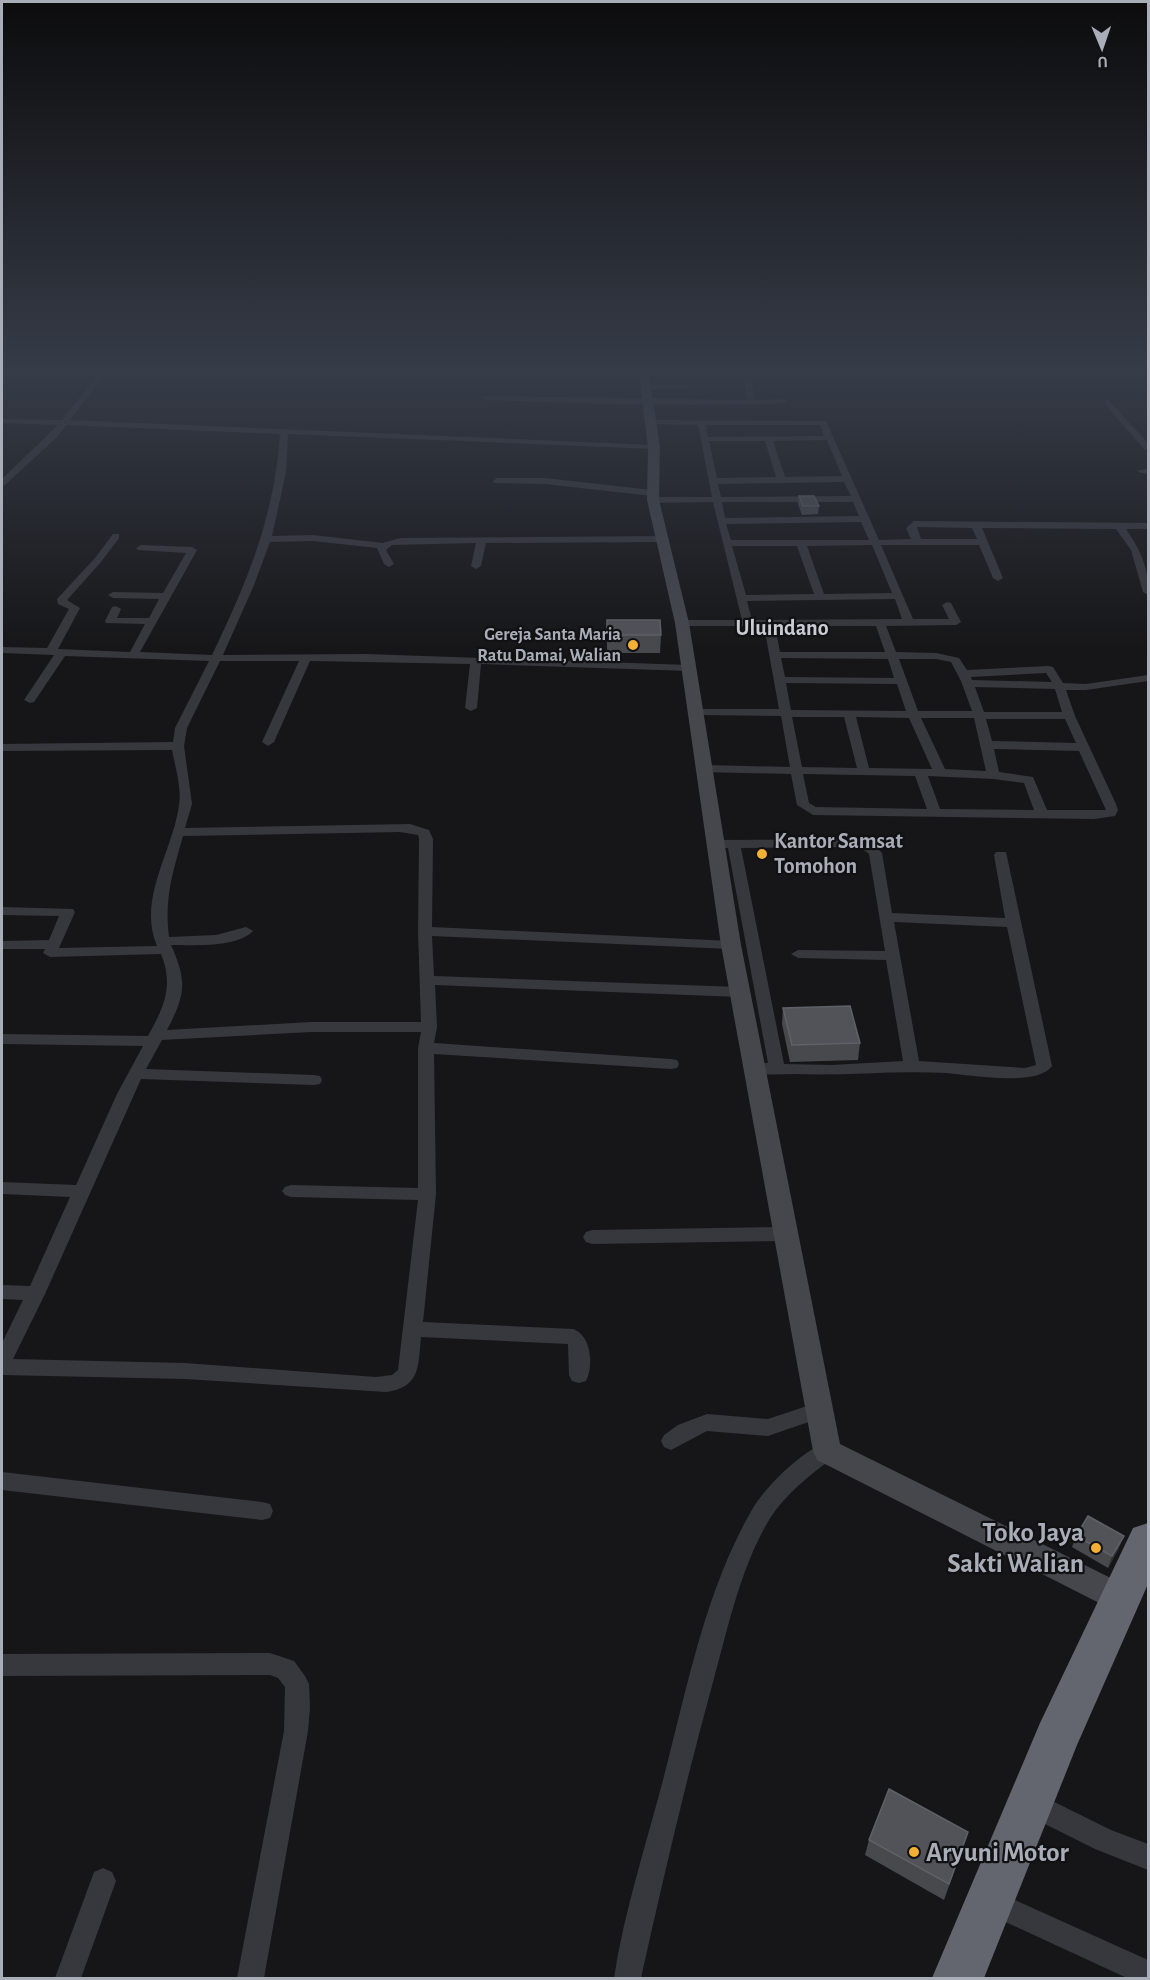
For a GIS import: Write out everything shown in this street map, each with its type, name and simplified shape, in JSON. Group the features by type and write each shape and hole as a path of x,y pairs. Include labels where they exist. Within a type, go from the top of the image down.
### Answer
{"highway":[{"path":"958,1978 992,1903 1055,1740 1120,1598 1149,1541"}],"street":[{"path":"2,483 21,466"},
{"path":"2,1362 36,1294 136,1074 156,1038 177,986 175,971 164,945 159,914 161,889 186,804 178,746 181,728 235,622 267,539 276,510 280,466"},
{"path":"654,466 653,497 682,623 706,769 777,1070"},
{"path":"709,466 748,623"},
{"path":"777,466 781,479"},
{"path":"841,466 908,618 905,622"},
{"path":"712,481 846,479"},
{"path":"497,481 545,482 653,497 717,500 855,499"},
{"path":"721,521 865,519"},
{"path":"917,542 911,528 914,524 1149,526"},
{"path":"976,525 998,578"},
{"path":"1119,526 1136,550 1149,592"},
{"path":"30,700 57,651 75,608 63,602 62,599 98,560 116,536"},
{"path":"267,539 313,538 383,546 400,541 664,539"},
{"path":"476,566 483,540"},
{"path":"727,543 983,542"},
{"path":"801,543 820,597"},
{"path":"383,546 382,554 389,564"},
{"path":"133,655 168,596 192,549 141,548"},
{"path":"112,595 168,596"},
{"path":"740,598 897,596"},
{"path":"682,623 956,621 947,604"},
{"path":"116,609 110,621 153,621"},
{"path":"769,623 802,803 808,810 935,814 1105,814 1112,810 1069,716 1059,685 1040,657"},
{"path":"880,623 913,714 940,773"},
{"path":"2,650 215,658 306,657 690,668"},
{"path":"775,654 950,657 958,663 965,678 989,745 993,775"},
{"path":"268,742 306,657"},
{"path":"471,708 476,661"},
{"path":"965,678 1049,669"},
{"path":"965,678 1086,687 1149,678"},
{"path":"779,680 902,681"},
{"path":"695,712 1069,716"},
{"path":"849,713 864,771"},
{"path":"989,745 1083,747"},
{"path":"2,747 178,746"},
{"path":"706,769 993,775 1029,780 1042,814"},
{"path":"920,772 935,814"},
{"path":"2,1367 184,1371 388,1384 397,1383 405,1377 408,1371 427,1194 426,1048 429,1027 425,931 426,839 424,833 419,830 400,828 178,832"},
{"path":"724,844 844,843 869,847 875,853 879,864 912,1066"},
{"path":"724,844 731,945 827,1451"},
{"path":"754,1068 832,1070 912,1066 1025,1073 1038,1071 1044,1066 1013,923 1001,855"},
{"path":"2,911 68,912 50,953 231,938 246,931"},
{"path":"886,917 1013,923"},
{"path":"425,931 731,945"},
{"path":"2,945 54,944"},
{"path":"798,954 893,956"},
{"path":"427,980 739,992"},
{"path":"2,1040 156,1038 311,1027 429,1027"},
{"path":"426,1048 671,1064"},
{"path":"136,1074 314,1080"},
{"path":"2,1188 82,1191"},
{"path":"291,1191 427,1194"},
{"path":"592,1237 785,1234"},
{"path":"2,1292 36,1294"},
{"path":"414,1329 573,1337 578,1342 579,1375"},
{"path":"671,1441 687,1430 706,1422 761,1428 772,1427 819,1410"},
{"path":"827,1451 1120,1598"},
{"path":"627,1978 652,1866 722,1606 749,1537 763,1512 778,1492 799,1471 827,1451"},
{"path":"2,1481 262,1511"},
{"path":"2,1665 270,1664 286,1669 297,1684 296,1731 250,1978"},
{"path":"1031,1803 1104,1840 1149,1857"},
{"path":"68,1978 103,1881"},
{"path":"992,1903 1149,1974"}],"building":[{"path":"799,496 814,496 819,506 803,506"},
{"path":"607,620 660,620 661,635 607,635"},
{"path":"850,1006 860,1043 792,1045 783,1008"},
{"path":"1088,1516 1124,1536 1112,1556 1076,1536"},
{"name":"Aryuni Motor","path":"889,1789 968,1832 949,1884 869,1840"}],"place":[{"name":"Gereja Santa Maria Ratu Damai, Walian","path":"633,645"},
{"name":"Kantor Samsat Tomohon","path":"762,854"},
{"name":"Toko Jaya Sakti Walian","path":"1096,1548"},
{"name":"Aryuni Motor","path":"914,1852"}],"district":[{"name":"Uluindano","path":"782,628"}]}
